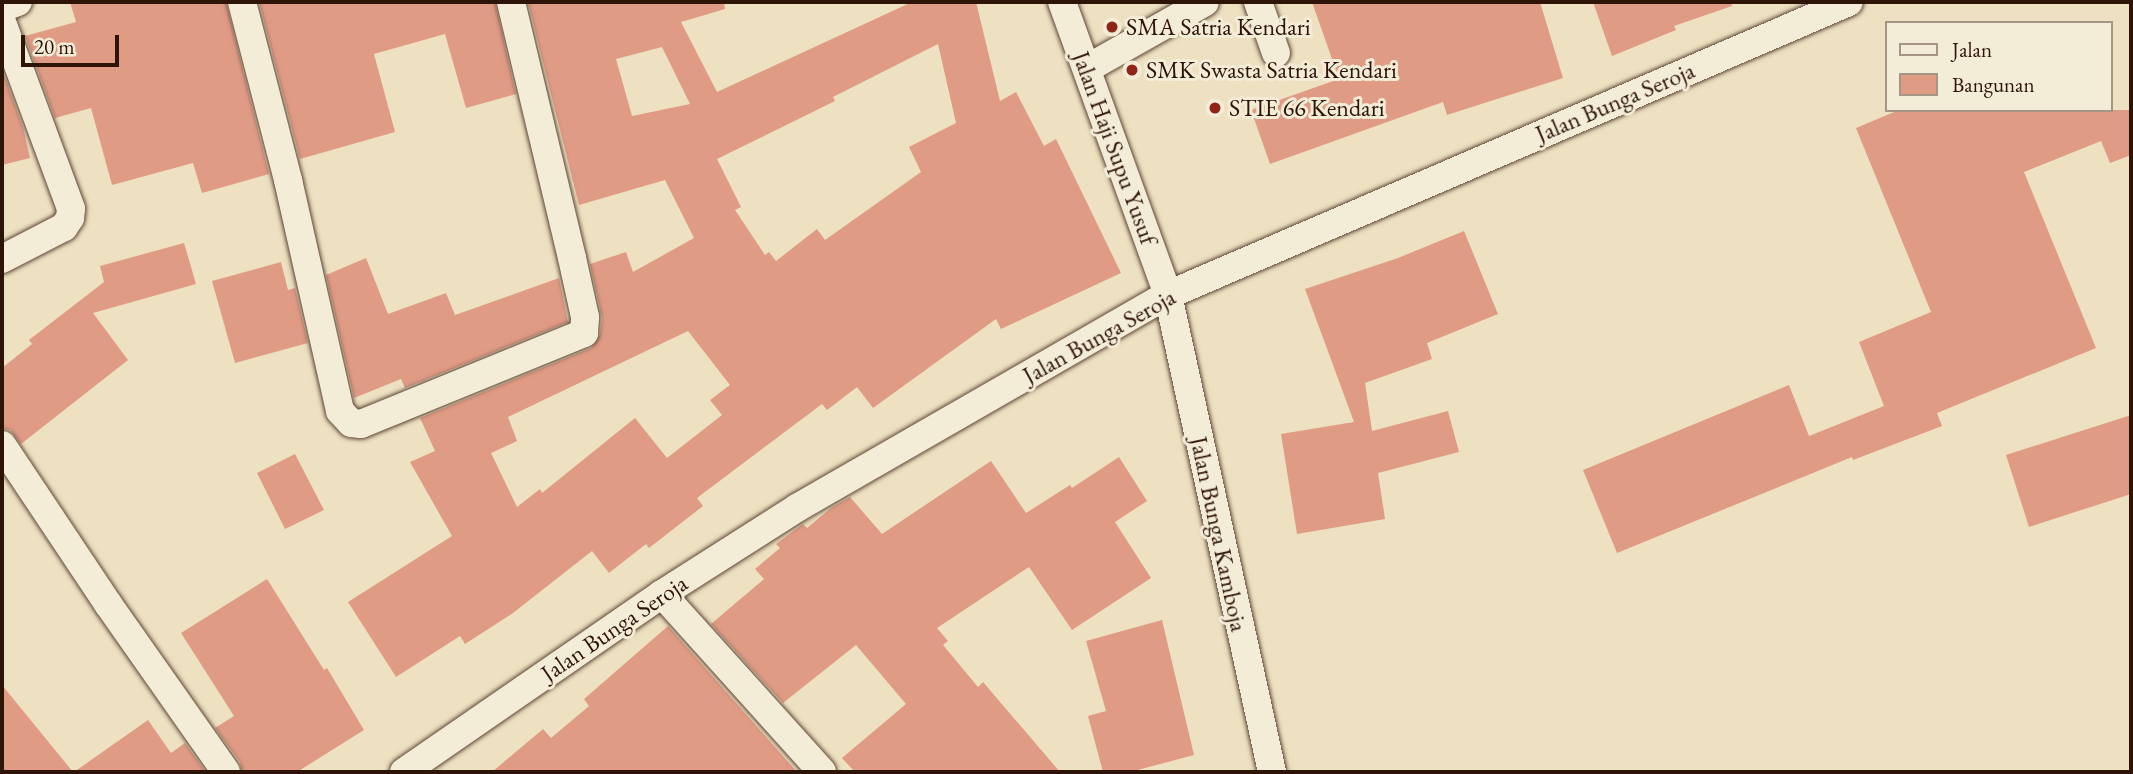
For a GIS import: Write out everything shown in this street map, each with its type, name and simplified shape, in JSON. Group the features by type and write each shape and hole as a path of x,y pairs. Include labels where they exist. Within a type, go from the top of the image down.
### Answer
{"street":[{"path":"2,8 18,2"},
{"path":"242,2 291,192 340,411 351,423 361,424 584,333 585,317 572,258 511,2"},
{"name":"Jalan Haji Supu Yusuf","path":"1062,2 1168,295"},
{"path":"1087,68 1205,2"},
{"path":"1258,2 1276,53"},
{"name":"Jalan Bunga Seroja","path":"404,772 662,594 797,508 1168,295 1849,2"},
{"path":"2,22 71,209 70,218 64,227 2,259"},
{"name":"Jalan Bunga Kamboja","path":"1168,295 1272,772"},
{"path":"2,445 108,604 226,772"},
{"path":"662,594 819,771"}],"building":[{"path":"70,2 226,2 269,174 202,193 193,163 112,185 91,108 55,118 25,36 76,22"},
{"path":"259,2 495,2 516,94 466,108 445,34 374,54 395,132 300,159"},
{"path":"528,2 724,2 725,9 681,22 717,92 912,2 976,2 1000,101 1016,92 1044,146 1056,139 1121,273 1001,329 996,319 873,408 857,387 827,410 822,404 697,498 703,506 649,548 646,544 609,573 592,551 513,613 465,644 460,636 396,677 348,602 452,536 410,462 435,451 420,418 591,348 600,335 602,318 590,264 626,252 633,272 694,238 665,180 579,205","holes":["938,44 956,123 909,147 921,172 825,240 817,229 776,261 769,252 765,255 735,210 741,207 717,159 835,101 833,97","662,47 690,104 632,116 616,59","688,331 730,385 710,400 722,415 667,458 635,418 542,493 540,489 517,507 491,453 517,441 508,417"]},
{"path":"1312,2 1540,2 1563,78 1447,115 1443,102 1270,164 1251,110 1339,79"},
{"path":"1593,2 1731,2 1732,6 1674,26 1676,30 1612,56"},
{"path":"2,69 23,127 30,158 2,165"},
{"path":"2131,110 2131,155 2110,163 2101,141 2024,172 2096,348 1937,413 1942,426 1853,460 1852,457 1617,553 1583,470 1789,385 1809,436 1884,406 1859,342 1931,312 1856,128 1894,112"},
{"path":"1464,231 1498,314 1427,343 1432,359 1365,383 1372,431 1448,411 1459,452 1378,473 1385,519 1297,534 1281,434 1354,422 1305,289 1398,258"},
{"path":"184,243 196,284 93,313 128,360 21,444 10,430 2,428 2,368 32,344 29,340 104,282 100,266"},
{"path":"366,258 388,314 446,293 455,315 559,278 568,322 405,388 401,379 354,398 326,275"},
{"path":"281,262 288,290 295,288 308,343 235,363 212,281"},
{"path":"2131,415 2131,494 2029,527 2006,455"},
{"path":"295,454 324,510 285,529 257,473"},
{"path":"1119,457 1147,501 1115,522 1151,578 1072,630 1029,567 937,628 948,641 943,645 978,687 983,682 1060,772 855,772 842,758 906,704 856,645 783,703 711,624 764,579 755,569 780,548 776,544 803,524 807,528 831,508 850,497 882,534 991,461 1026,513 1070,485 1072,488"},
{"path":"267,579 324,670 327,668 364,730 297,772 242,772 240,762 215,728 234,716 181,633"},
{"path":"1162,620 1194,755 1130,772 1103,772 1088,716 1106,711 1086,641"},
{"path":"668,626 797,772 492,772 543,729 551,738 589,706 584,699"},
{"path":"2,685 73,772 2,772"},
{"path":"148,720 171,753 185,743 206,772 74,772"}],"place":[{"name":"SMA Satria Kendari","path":"1112,27"},
{"name":"SMK Swasta Satria Kendari","path":"1132,70"},
{"name":"STIE 66 Kendari","path":"1215,108"}]}
